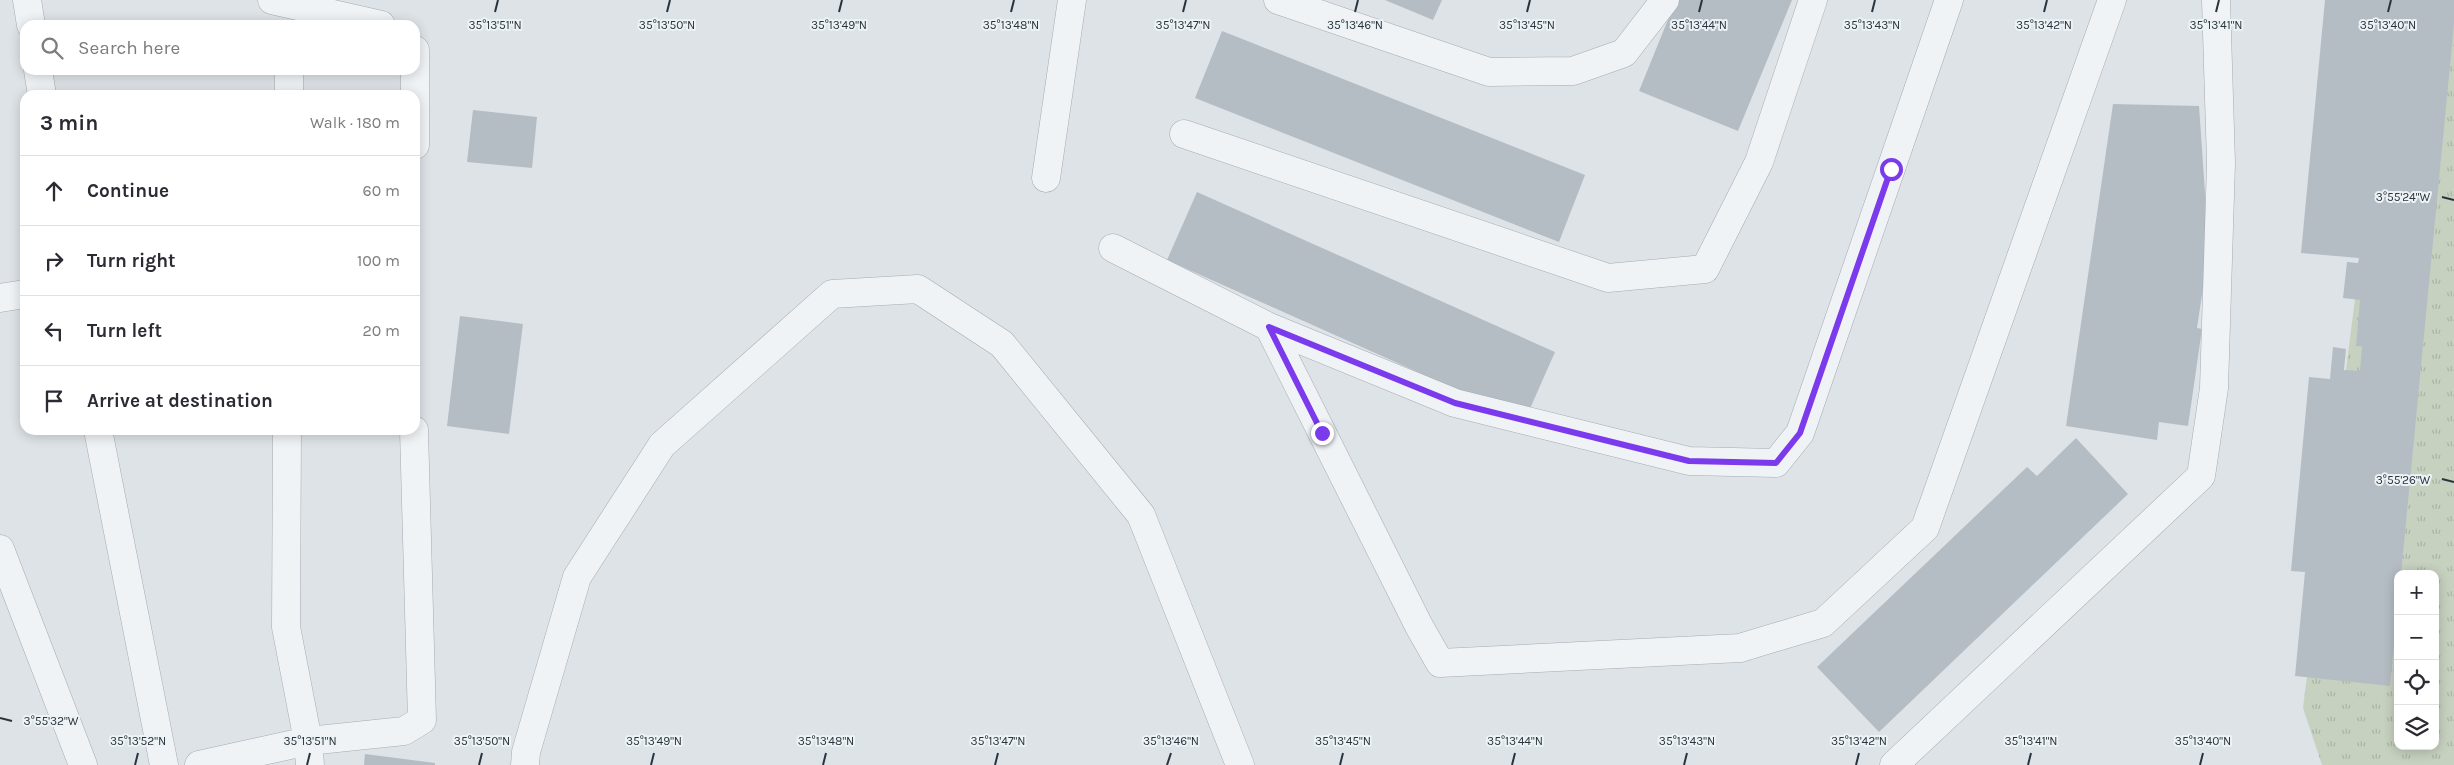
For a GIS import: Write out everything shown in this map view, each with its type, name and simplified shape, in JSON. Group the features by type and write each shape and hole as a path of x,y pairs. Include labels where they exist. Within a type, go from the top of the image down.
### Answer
{"street":[{"path":"27,0 30,20"},
{"path":"1046,178 1072,0"},
{"path":"1278,0 1489,72 1573,71 1624,53 1665,0"},
{"path":"1184,134 1608,278 1705,269 1759,162 1813,0"},
{"path":"1113,248 1269,327 1455,403 1689,461 1776,463 1800,433 1949,0"},
{"path":"1269,327 1419,626 1440,663 1740,648 1823,622 1925,528 2112,0"},
{"path":"1894,765 2201,476 2214,388 2221,163 2216,0"},
{"path":"284,9 351,20"},
{"path":"39,75 41,90"},
{"path":"289,75 289,90"},
{"path":"415,75 415,90"},
{"path":"525,765 526,752 577,577 662,445 832,294 918,289 1002,344 1142,515 1240,765"},
{"path":"0,298 20,295"},
{"path":"99,435 164,765"},
{"path":"287,435 286,627 309,753"},
{"path":"200,765 309,753 404,731 422,720 414,435"},
{"path":"0,549 84,765"}],"green space":[{"path":"2393,0 2454,0 2454,765 2322,765 2303,708"}],"building":[{"path":"1385,0 1442,0 1433,20"},
{"path":"1676,0 1792,0 1738,131 1639,91"},
{"path":"2325,0 2454,0 2454,24 2401,570 2394,570 2394,644 2390,686 2295,676 2305,572 2291,571 2309,377 2330,379 2333,347 2346,349 2344,370 2360,371 2362,346 2356,346 2360,300 2343,298 2347,262 2358,263 2359,258 2301,253"},
{"path":"1222,31 1585,175 1559,242 1195,98"},
{"path":"2113,104 2199,106 2207,222 2213,222 2197,328 2202,329 2188,426 2159,422 2157,440 2066,426"},
{"path":"473,110 537,117 532,168 467,162"},
{"path":"1197,192 1555,352 1525,420 1167,260"},
{"path":"460,316 523,324 509,434 447,426"},
{"path":"2076,438 2128,494 1879,732 1817,667 2027,467 2037,476"},
{"path":"365,754 435,763 435,765 364,765"}],"route":[{"path":"1322,433 1269,327 1455,403 1689,461 1776,463 1800,433 1891,169"}]}
